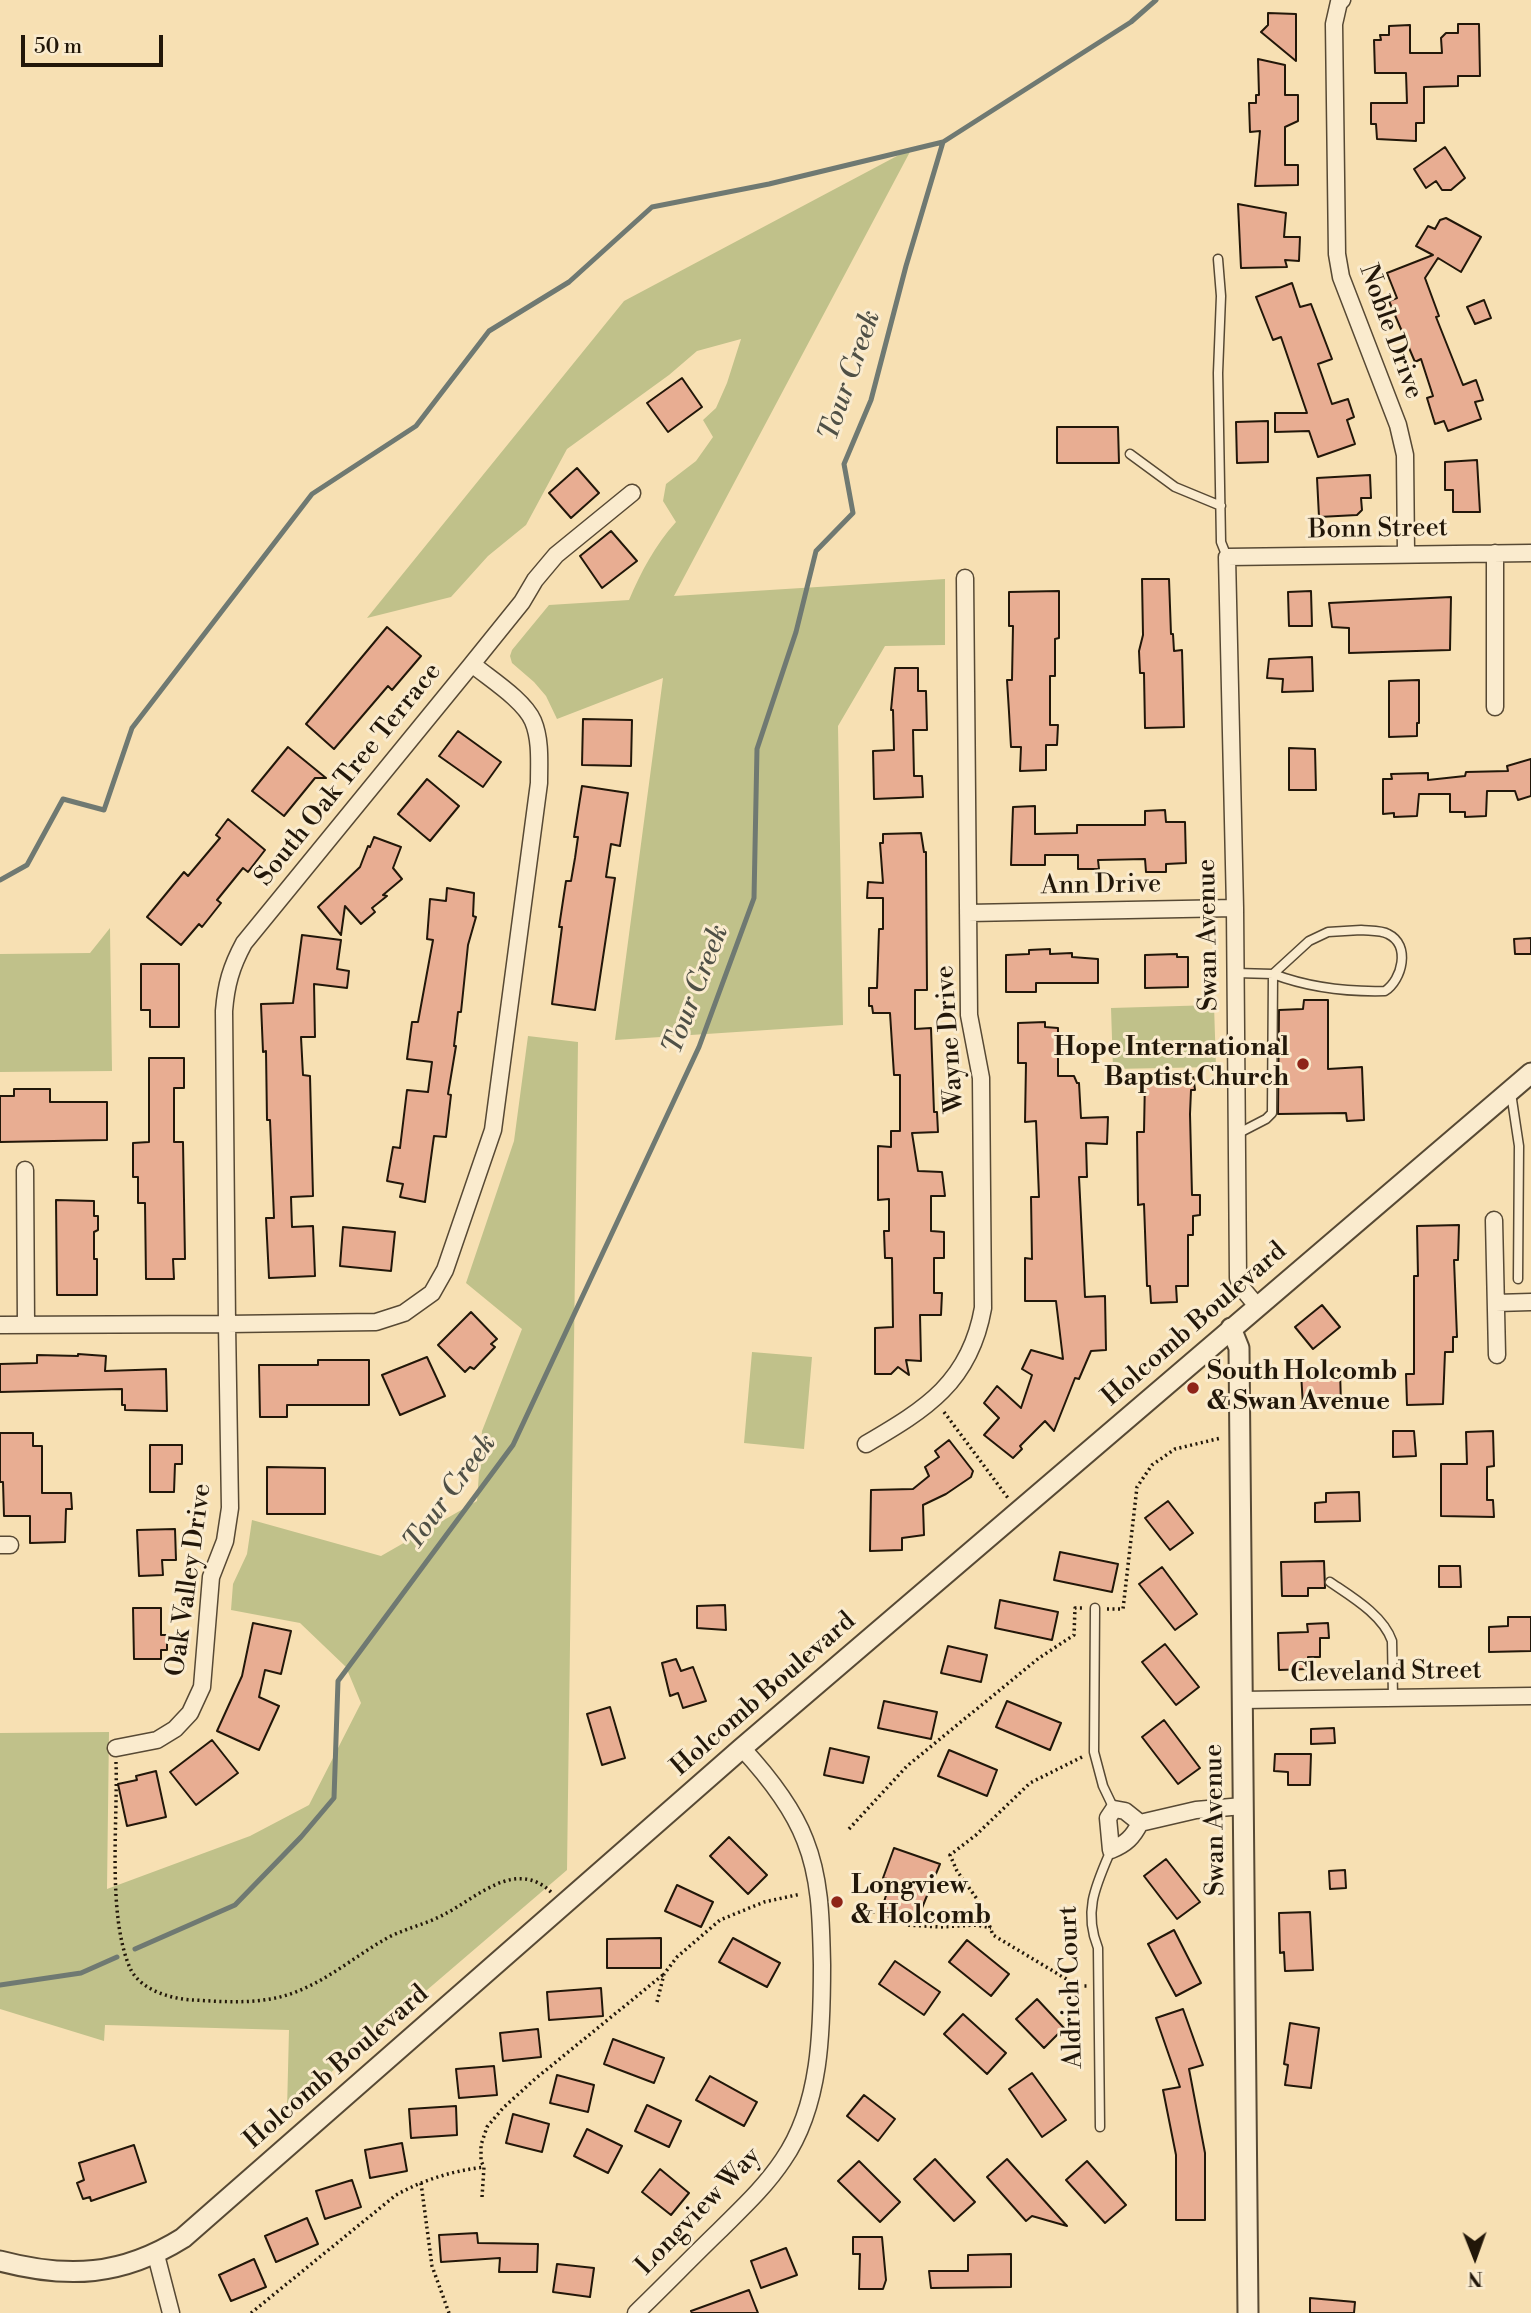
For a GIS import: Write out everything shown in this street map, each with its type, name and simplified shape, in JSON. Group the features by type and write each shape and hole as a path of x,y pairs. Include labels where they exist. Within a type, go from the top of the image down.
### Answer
{"street":[{"name":"Noble Drive","path":"1341,1 1334,24 1337,254 1341,276 1398,425 1405,455 1406,553"},
{"path":"471,664 556,555 632,493"},
{"path":"1494,707 1495,553"},
{"name":"Bonn Street","path":"1227,557 1531,553"},
{"name":"Swan Avenue","path":"1227,557 1236,973 1238,1278 1242,1288 1257,1306"},
{"name":"Wayne Drive","path":"866,1444 916,1415 959,1372 979,1331 983,1308 981,1078 969,1015 965,578"},
{"name":"South Oak Tree Terrace","path":"471,664 515,699 533,720 539,747 539,783 494,1130 445,1270 432,1293 404,1313 376,1322 227,1324 224,1011 226,984 231,966 244,943 471,664"},
{"name":"Ann Drive","path":"968,913 1235,908"},
{"name":"Holcomb Boulevard","path":"0,2261 44,2270 83,2272 120,2267 156,2255 183,2238 742,1748 1531,1073"},
{"path":"25,1170 26,1324"},
{"path":"1494,1220 1497,1356"},
{"path":"1496,1303 1531,1303"},
{"path":"0,1325 227,1324"},
{"name":"Oak Valley Drive","path":"116,1748 157,1740 175,1729 190,1713 202,1686 211,1577 225,1541 230,1508 227,1324"},
{"name":"Swan Avenue","path":"1231,1328 1237,1337 1239,1348 1241,1436 1241,1700 1248,2313"},
{"name":"Cleveland Street","path":"1241,1700 1393,1698 1530,1701"},
{"name":"Longview Way","path":"636,2313 764,2187 785,2158 803,2123 813,2085 822,2006 822,1936 815,1870 804,1837 794,1819 764,1774 742,1748"},
{"path":"1114,1809 1125,1811 1140,1823 1196,1810 1243,1806"},
{"name":"Aldrich Court","path":"1114,1809 1108,1818 1111,1850 1124,1845 1135,1834 1140,1823"},
{"path":"156,2255 171,2313"}],"lane":[{"path":"1218,258 1221,296 1218,373 1221,542 1227,557"},
{"path":"1130,454 1175,487 1221,506"},
{"path":"1236,973 1273,974 1322,989 1385,991 1400,974 1401,952 1396,941 1388,934 1361,930 1328,932 1309,941 1273,974 1272,1113 1237,1134"},
{"path":"1511,1090 1519,1146 1518,1279"},
{"path":"1330,1582 1383,1623 1389,1632 1392,1641 1393,1698"},
{"name":"Aldrich Court","path":"1095,1608 1094,1752 1103,1786 1114,1809"},
{"name":"Aldrich Court","path":"1100,2127 1098,1948 1092,1932 1091,1909 1095,1889 1111,1850"}],"path":[{"path":"934,1399 1018,1511"},
{"path":"849,1829 907,1766 1039,1658 1074,1635 1075,1608 1123,1609 1137,1487 1152,1465 1175,1449 1211,1439 1241,1436"},
{"path":"116,1748 116,1872 122,1936 131,1969 141,1982 160,1993 181,2000 211,2001 243,2002 280,1997 323,1979 398,1933 434,1920 494,1885 518,1879 533,1880 544,1885 563,1904"},
{"path":"1094,1752 1030,1783 976,1835 950,1855 957,1871 982,1906 993,1935 1078,1986 1099,1986"},
{"path":"482,2197 484,2166 481,2145 487,2127 503,2108 556,2061 664,1974 677,1957 720,1920 764,1902 803,1894"},
{"path":"856,1912 880,1912 907,1925 977,1925 991,1928"},
{"path":"657,2002 664,1974"},
{"path":"251,2313 396,2196 421,2182 484,2166"},
{"path":"421,2182 432,2266 449,2313"}],"green space":[{"path":"912,148 674,596 945,579 945,645 885,646 838,726 843,1025 615,1040 663,678 557,719 546,696 512,663 510,656 549,605 629,600 649,559 676,522 663,501 666,484 696,461 713,437 703,420 716,408 741,339 697,351 669,375 567,449 526,525 488,556 451,597 367,618 624,301"},
{"path":"110,928 112,1071 0,1072 0,954 90,953"},
{"path":"1214,1005 1216,1067 1113,1069 1111,1008"},
{"path":"528,1036 578,1042 567,1870 287,2110 289,2030 105,2025 104,2041 0,2009 0,1733 109,1732 107,1889 250,1836 309,1805 361,1703 346,1667 300,1623 231,1610 233,1584 247,1554 252,1520 381,1556 477,1501 482,1431 522,1329 466,1283 514,1141"},
{"path":"752,1352 812,1357 804,1449 744,1443"}],"building":[{"path":"1268,13 1296,14 1296,61 1261,32 1268,25"},
{"path":"1458,24 1479,24 1480,76 1458,76 1458,86 1424,87 1424,123 1416,123 1416,141 1377,139 1376,124 1371,124 1371,103 1407,103 1406,73 1375,73 1374,40 1381,40 1380,35 1389,35 1389,26 1410,25 1410,53 1442,53 1441,38 1446,33 1458,33"},
{"path":"1258,59 1285,65 1285,95 1298,95 1298,121 1285,127 1285,165 1298,165 1298,185 1255,186 1260,131 1250,132 1249,103 1256,103 1256,95 1259,95"},
{"path":"1445,147 1465,178 1451,190 1442,190 1436,181 1426,188 1414,169"},
{"path":"1238,204 1286,213 1284,237 1300,237 1299,261 1285,260 1287,267 1241,268"},
{"path":"1446,218 1481,237 1461,272 1438,258 1425,278 1439,316 1436,317 1463,385 1476,380 1483,400 1475,402 1481,419 1448,431 1444,421 1435,424 1427,398 1433,396 1421,359 1415,362 1389,301 1397,298 1387,273 1433,255 1416,246 1428,226 1435,229 1440,220"},
{"path":"1292,283 1300,307 1311,304 1332,359 1318,364 1332,404 1348,399 1354,417 1347,420 1355,444 1318,457 1309,431 1275,432 1275,413 1307,413 1281,337 1273,340 1256,297"},
{"path":"1484,300 1491,318 1475,324 1467,307"},
{"path":"682,378 702,407 668,432 647,403"},
{"path":"1268,421 1268,462 1237,463 1236,422"},
{"path":"1057,427 1118,427 1119,463 1057,463"},
{"path":"1477,460 1480,512 1453,512 1453,490 1445,490 1445,462"},
{"path":"577,468 599,493 571,518 549,493"},
{"path":"1370,475 1371,498 1361,498 1362,510 1357,515 1319,517 1317,478"},
{"path":"611,531 637,561 602,588 580,556"},
{"path":"1142,579 1169,579 1174,651 1182,650 1184,727 1145,728 1144,673 1140,673 1139,651 1143,635"},
{"path":"1059,591 1059,638 1055,639 1055,676 1050,676 1050,725 1058,725 1057,745 1046,745 1046,770 1020,771 1021,747 1011,747 1007,680 1012,680 1013,626 1009,626 1009,592"},
{"path":"1311,591 1312,626 1289,626 1288,592"},
{"path":"1451,597 1450,650 1349,653 1349,628 1332,627 1329,603"},
{"path":"387,627 421,656 392,690 388,686 334,749 306,724"},
{"path":"1312,657 1313,691 1282,692 1283,679 1267,678 1269,659"},
{"path":"895,668 918,668 918,691 926,691 927,730 913,730 914,776 922,776 923,797 874,799 873,751 894,750 891,710"},
{"path":"1419,680 1417,736 1389,737 1389,681"},
{"path":"583,719 632,720 631,766 582,765"},
{"path":"458,731 501,762 483,787 439,756"},
{"path":"288,747 326,778 315,778 284,816 252,791"},
{"path":"1289,748 1315,749 1316,790 1289,790"},
{"path":"1531,759 1531,796 1518,800 1515,791 1487,791 1486,816 1465,817 1465,812 1450,812 1450,794 1419,794 1417,816 1394,817 1394,813 1383,814 1383,779 1392,779 1391,774 1428,773 1428,780 1465,776 1466,772 1508,771 1507,766"},
{"path":"427,779 459,806 430,841 398,814"},
{"path":"582,786 628,793 620,846 611,844 606,877 615,878 595,1010 552,1004 562,927 559,927 566,881 571,881 575,858 578,837 574,837"},
{"path":"1035,806 1035,834 1077,833 1077,825 1145,825 1145,811 1165,810 1166,822 1185,822 1186,863 1166,864 1166,872 1146,872 1145,859 1098,860 1099,869 1078,869 1078,855 1045,855 1045,865 1011,865 1013,807"},
{"path":"228,819 265,850 248,872 243,868 217,900 221,903 202,927 199,924 181,945 147,917 184,872 188,876 220,838 216,835"},
{"path":"921,833 926,852 927,990 915,990 915,1029 931,1028 934,1112 937,1112 938,1132 912,1133 918,1171 942,1172 945,1196 931,1196 931,1231 944,1232 944,1258 934,1258 934,1293 942,1293 941,1315 920,1315 921,1361 906,1360 909,1375 898,1367 891,1374 875,1374 875,1328 893,1327 892,1258 885,1258 884,1231 889,1231 889,1199 878,1200 878,1146 891,1147 891,1131 900,1131 900,1075 894,1075 890,1013 873,1013 872,1006 869,1006 869,988 877,988 883,898 867,898 868,882 883,883 880,843 883,843 883,834"},
{"path":"374,837 401,847 393,868 402,879 383,895 387,896 372,908 375,912 361,924 345,906 341,935 318,907 360,867"},
{"path":"447,888 474,893 473,916 476,917 468,945 461,1012 458,1012 456,1046 448,1094 451,1095 446,1137 434,1136 425,1202 400,1197 403,1184 387,1181 393,1147 400,1148 407,1090 428,1092 432,1062 407,1059 412,1022 418,1022 433,940 427,939 430,899 446,901"},
{"path":"302,935 341,940 337,969 349,971 347,988 314,984 315,1037 301,1037 303,1075 310,1076 313,1196 291,1197 292,1227 313,1226 315,1276 269,1278 266,1218 274,1218 270,1120 267,1120 266,1051 263,1052 261,1004 293,1003"},
{"path":"1531,938 1531,954 1515,954 1514,939"},
{"path":"1050,949 1050,954 1072,953 1072,957 1098,959 1098,983 1036,983 1036,992 1006,992 1006,955 1029,954 1029,950"},
{"path":"1177,954 1177,957 1188,957 1188,987 1145,988 1145,955"},
{"path":"141,964 179,964 179,1027 150,1027 150,1010 141,1010"},
{"name":"Hope International Baptist Church","path":"1304,1000 1328,1000 1328,1069 1362,1067 1364,1120 1347,1121 1346,1113 1278,1114 1279,1010 1303,1009"},
{"path":"1045,1022 1045,1027 1058,1028 1058,1076 1074,1076 1079,1083 1081,1118 1108,1117 1107,1144 1086,1143 1087,1177 1079,1177 1085,1297 1105,1296 1106,1350 1091,1351 1079,1379 1075,1378 1054,1431 1045,1421 1020,1446 1022,1449 1013,1458 984,1435 999,1418 984,1403 997,1386 1021,1408 1032,1375 1022,1369 1031,1350 1063,1359 1056,1301 1025,1301 1025,1258 1032,1259 1031,1197 1039,1197 1036,1121 1025,1122 1026,1063 1018,1063 1018,1023"},
{"path":"149,1058 184,1058 184,1088 174,1088 174,1142 183,1142 185,1259 173,1259 174,1279 146,1279 145,1203 138,1203 138,1177 133,1177 133,1143 149,1142"},
{"path":"1193,1075 1195,1090 1191,1090 1190,1114 1192,1195 1200,1195 1200,1215 1193,1216 1193,1235 1188,1235 1188,1286 1176,1286 1177,1302 1151,1303 1150,1286 1147,1286 1144,1204 1138,1205 1137,1132 1144,1132 1145,1078"},
{"path":"14,1089 50,1089 50,1102 107,1102 107,1140 0,1142 0,1096 14,1096"},
{"path":"56,1200 94,1201 94,1216 98,1216 98,1230 94,1232 97,1295 57,1295"},
{"path":"1459,1225 1458,1260 1454,1260 1457,1337 1453,1337 1453,1352 1445,1352 1443,1404 1407,1405 1406,1374 1414,1374 1417,1226"},
{"path":"343,1227 395,1232 391,1271 340,1266"},
{"path":"1322,1305 1340,1327 1313,1349 1295,1327"},
{"path":"471,1312 497,1339 491,1344 495,1347 474,1369 470,1367 465,1372 438,1345"},
{"path":"37,1355 106,1356 105,1371 166,1369 167,1411 125,1410 125,1405 122,1405 122,1389 0,1392 0,1364 37,1363"},
{"path":"427,1357 445,1396 400,1415 382,1375"},
{"path":"318,1360 369,1360 369,1405 287,1405 287,1417 260,1417 259,1365 318,1365"},
{"path":"1340,1371 1341,1404 1303,1406 1301,1373"},
{"path":"1393,1431 1414,1431 1416,1456 1393,1457"},
{"path":"1493,1431 1494,1466 1487,1467 1487,1500 1493,1500 1494,1517 1441,1516 1441,1464 1467,1464 1466,1432"},
{"path":"0,1433 33,1433 33,1446 42,1446 42,1493 71,1493 72,1509 66,1509 65,1542 30,1543 30,1516 4,1516 3,1482 0,1482"},
{"path":"949,1440 973,1471 971,1477 923,1505 924,1535 902,1538 902,1550 870,1551 871,1490 913,1489 929,1476 925,1467 939,1457 935,1451"},
{"path":"150,1445 182,1445 182,1464 175,1464 174,1492 150,1492"},
{"path":"267,1467 325,1468 325,1514 267,1514"},
{"path":"1359,1492 1360,1521 1315,1522 1315,1503 1326,1502 1326,1493"},
{"path":"1168,1501 1193,1533 1170,1550 1145,1518"},
{"path":"175,1529 176,1560 162,1560 163,1575 139,1576 137,1530"},
{"path":"1060,1552 1118,1564 1112,1592 1054,1580"},
{"path":"1324,1561 1325,1588 1308,1588 1308,1596 1282,1596 1281,1562"},
{"path":"1439,1566 1460,1566 1461,1587 1439,1587"},
{"path":"1162,1567 1197,1614 1175,1630 1139,1584"},
{"path":"1000,1600 1058,1612 1052,1640 995,1628"},
{"path":"725,1605 726,1630 697,1628 697,1606"},
{"path":"133,1608 161,1608 161,1635 167,1635 167,1650 161,1650 161,1659 134,1659"},
{"path":"1508,1617 1531,1617 1531,1651 1489,1652 1489,1627 1508,1626"},
{"path":"253,1623 291,1631 281,1674 265,1670 259,1697 279,1706 259,1750 217,1731 242,1676"},
{"path":"1328,1623 1329,1638 1320,1638 1320,1657 1308,1657 1308,1669 1279,1670 1278,1633 1308,1632 1307,1624"},
{"path":"1165,1644 1199,1687 1176,1705 1142,1662"},
{"path":"948,1646 987,1655 981,1682 941,1673"},
{"path":"676,1659 681,1671 693,1667 706,1701 683,1708 678,1693 670,1696 662,1663"},
{"path":"884,1701 937,1712 931,1739 878,1728"},
{"path":"1007,1701 1061,1723 1050,1750 996,1727"},
{"path":"610,1707 625,1758 602,1765 587,1714"},
{"path":"1164,1720 1200,1768 1178,1784 1142,1737"},
{"path":"1334,1728 1335,1743 1311,1744 1311,1729"},
{"path":"212,1740 238,1773 196,1805 170,1772"},
{"path":"830,1748 869,1757 863,1783 824,1775"},
{"path":"949,1750 997,1770 987,1796 938,1776"},
{"path":"1275,1754 1311,1754 1310,1785 1288,1785 1288,1772 1274,1771"},
{"path":"156,1771 166,1817 127,1826 118,1784 137,1780 136,1776"},
{"path":"729,1837 767,1875 748,1894 710,1856"},
{"path":"894,1848 940,1864 917,1920 882,1908 891,1880 883,1878"},
{"path":"1166,1859 1200,1902 1177,1919 1144,1876"},
{"path":"1345,1870 1346,1888 1330,1889 1329,1871"},
{"path":"677,1885 713,1902 701,1927 665,1911"},
{"path":"1310,1912 1313,1970 1285,1971 1284,1952 1280,1953 1279,1913"},
{"path":"1174,1930 1201,1983 1176,1996 1148,1944"},
{"path":"661,1938 661,1968 607,1968 607,1939"},
{"path":"733,1938 780,1963 767,1987 719,1962"},
{"path":"967,1940 1009,1974 991,1996 949,1962"},
{"path":"895,1961 940,1992 924,2015 879,1984"},
{"path":"601,1988 603,2016 549,2020 547,1992"},
{"path":"1037,1999 1064,2028 1044,2048 1016,2019"},
{"path":"1183,2009 1203,2065 1189,2069 1205,2153 1205,2220 1176,2220 1176,2155 1163,2090 1180,2087 1156,2018"},
{"path":"963,2014 1006,2053 987,2074 944,2034"},
{"path":"1290,2023 1319,2028 1311,2088 1285,2085 1288,2065 1284,2064"},
{"path":"538,2029 541,2057 503,2061 500,2033"},
{"path":"613,2039 664,2058 654,2083 604,2064"},
{"path":"494,2066 497,2095 459,2098 456,2069"},
{"path":"1032,2073 1066,2120 1042,2137 1009,2089"},
{"path":"557,2075 594,2085 588,2112 550,2103"},
{"path":"710,2076 757,2102 744,2126 696,2100"},
{"path":"864,2095 895,2119 878,2141 847,2116"},
{"path":"647,2105 681,2121 669,2147 635,2131"},
{"path":"456,2106 457,2135 411,2138 409,2109"},
{"path":"513,2114 549,2124 542,2152 506,2143"},
{"path":"587,2129 622,2146 608,2173 574,2156"},
{"path":"402,2143 407,2171 370,2178 365,2150"},
{"path":"134,2145 146,2182 91,2201 90,2197 83,2199 77,2183 84,2180 79,2163"},
{"path":"935,2159 975,2202 954,2221 914,2179"},
{"path":"1007,2159 1067,2226 1032,2216 1026,2221 987,2177"},
{"path":"859,2161 900,2202 880,2222 838,2181"},
{"path":"1087,2161 1126,2205 1105,2223 1066,2180"},
{"path":"660,2169 689,2193 671,2215 642,2192"},
{"path":"352,2180 361,2207 325,2219 316,2191"},
{"path":"307,2218 318,2244 276,2262 265,2236"},
{"path":"477,2233 478,2243 538,2244 537,2272 499,2272 500,2258 441,2262 439,2235"},
{"path":"853,2237 882,2237 886,2280 883,2289 859,2289 860,2254 853,2254"},
{"path":"786,2248 797,2275 761,2288 751,2261"},
{"path":"1011,2254 1011,2287 931,2288 929,2271 968,2271 968,2255"},
{"path":"254,2259 266,2287 231,2301 219,2275"},
{"path":"557,2264 594,2268 590,2297 553,2292"},
{"path":"749,2290 758,2313 691,2311"},
{"path":"1310,2298 1355,2302 1354,2313 1310,2313"}],"waterway":[{"name":"Tour Creek","path":"135,1949 235,1905 301,1837 334,1798 338,1681 513,1445 699,1047 754,898 757,749 796,632 816,551 853,513 844,464 871,400 906,266 943,142 1131,22 1156,0"},
{"path":"0,880 27,865 63,799 104,810 132,728 312,494 416,426 489,331 569,282 652,207 769,184 943,142"},
{"name":"Tour Creek","path":"0,1985 81,1973 117,1957"}],"place":[{"name":"Hope International Baptist Church","path":"1303,1064"},
{"name":"South Holcomb & Swan Avenue","path":"1193,1388"},
{"name":"Longview & Holcomb","path":"837,1902"}]}
